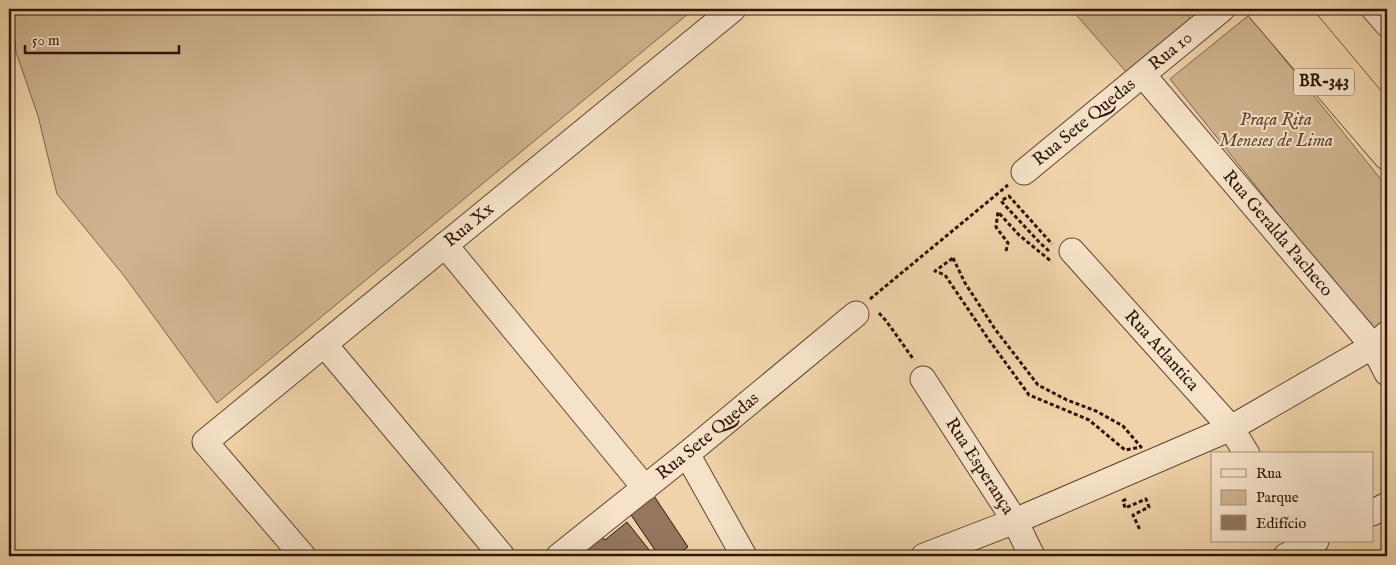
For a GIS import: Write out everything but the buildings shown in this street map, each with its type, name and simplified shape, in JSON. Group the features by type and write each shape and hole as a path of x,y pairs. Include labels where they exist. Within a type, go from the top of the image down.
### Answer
{"highway":[{"name":"BR-343","path":"1261,9 1387,156"},
{"name":"BR-343","path":"1294,9 1387,120"}],"street":[{"name":"Rua Xx","path":"303,556 205,442 733,9"},
{"name":"Rua 10","path":"1143,75 1222,9"},
{"path":"1374,9 1387,24"},
{"name":"Rua Sete Quedas","path":"1024,172 1143,75"},
{"name":"Rua Geralda Pacheco","path":"1143,75 1380,340 1387,373"},
{"path":"445,246 645,488"},
{"name":"Rua Atlantica","path":"1060,257 1231,428 1247,452"},
{"name":"Rua Sete Quedas","path":"559,556 687,454 859,310"},
{"path":"924,556 1015,521 1231,428 1380,340"},
{"path":"324,344 502,556"},
{"name":"Rua Esperança","path":"923,379 1015,521 1032,556"},
{"path":"687,454 744,556"},
{"path":"1374,512 1387,505"}],"path":[{"path":"859,310 1024,172"},
{"path":"1009,196 1053,245 1060,257 1040,243 1001,201 1009,196"},
{"path":"1006,251 1008,243 996,227 998,212 1019,235 1060,257"},
{"path":"953,258 965,283 995,329 1038,385 1067,400 1096,411 1123,426 1140,447 1125,450 1089,420 1029,395 945,275 935,271 953,258"},
{"path":"859,310 872,307 887,322 920,368 923,379"},
{"path":"1129,498 1123,501 1126,508 1146,499 1149,507 1133,515 1140,530"}],"green space":[{"path":"12,9 694,9 217,403 125,277 57,194 38,116 16,52"},
{"path":"1071,9 1182,9 1191,19 1128,74"},
{"name":"Praça Rita Meneses de Lima","path":"1249,15 1383,182 1387,336 1373,332 1170,79"}]}
